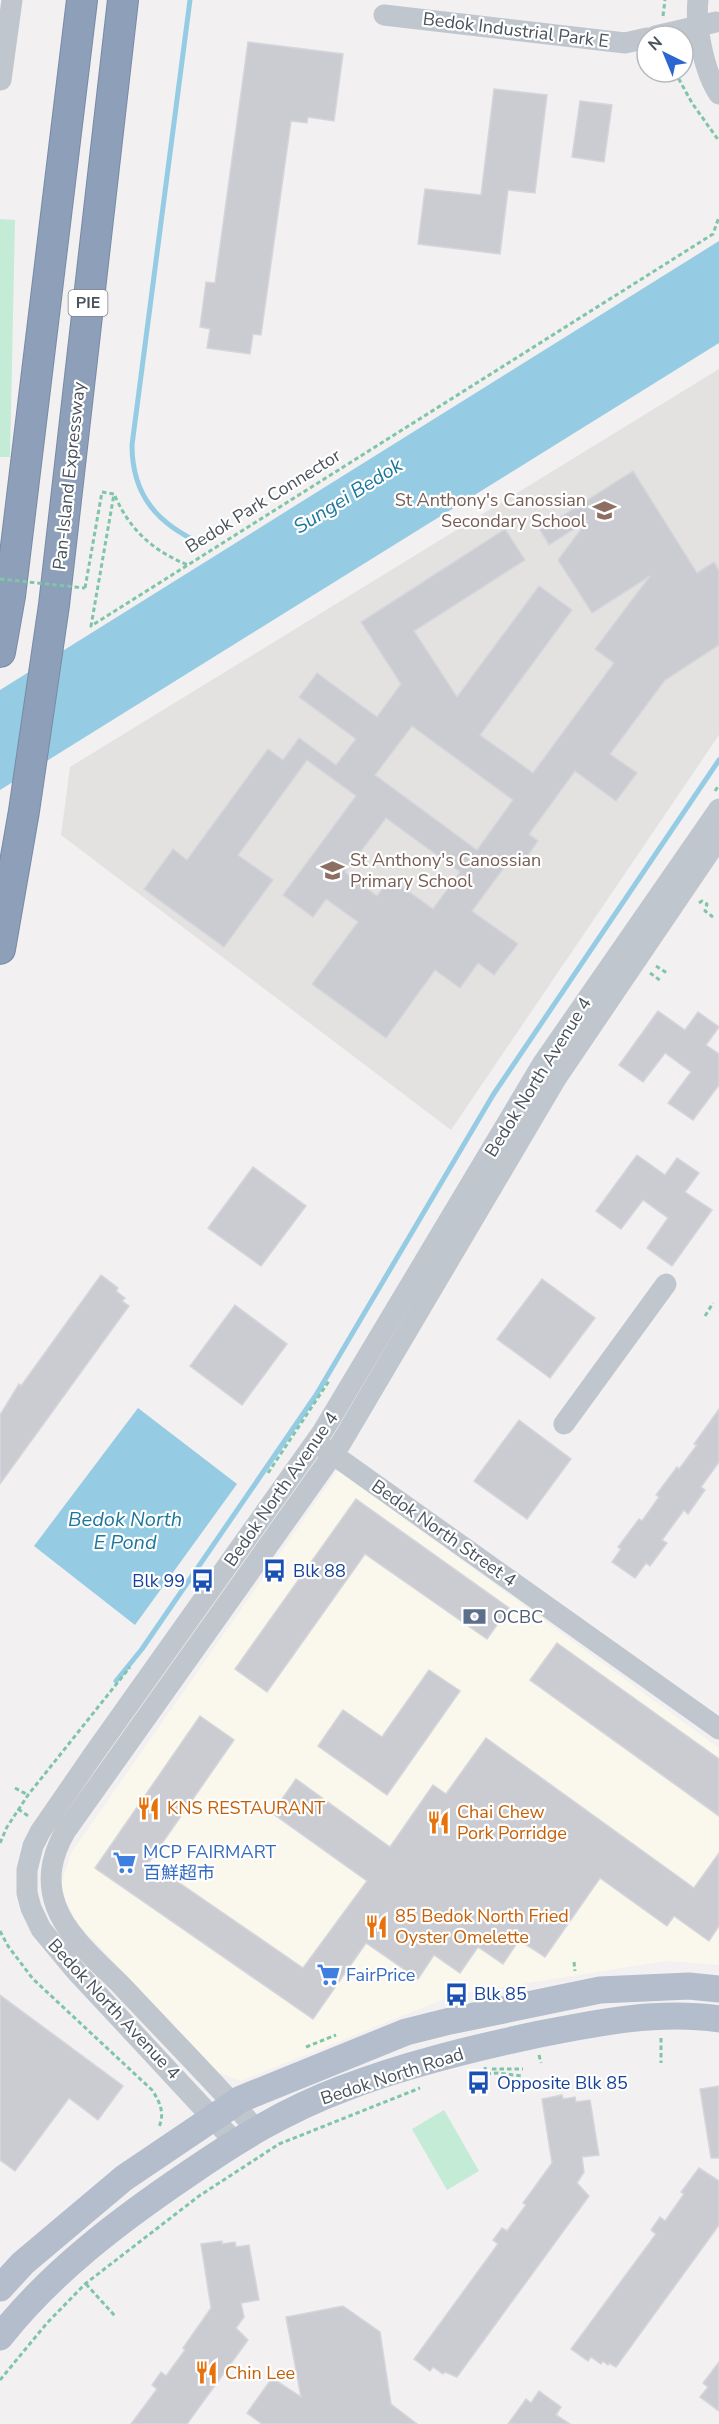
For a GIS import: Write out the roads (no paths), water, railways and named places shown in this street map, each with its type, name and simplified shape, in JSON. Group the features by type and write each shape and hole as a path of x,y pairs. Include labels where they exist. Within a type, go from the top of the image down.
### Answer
{"highway":[{"name":"PIE","path":"0,652 5,587 82,0"},
{"name":"Pan-Island Expressway","path":"0,949 24,812 54,605 123,0"}],"main road":[{"name":"Bedok North Road","path":"0,2288 23,2263 124,2178 224,2110 406,2032 600,1990 689,1986 719,1989"},
{"name":"Bedok North Road","path":"0,2337 40,2292 98,2239 160,2193 245,2135 342,2088 508,2041 605,2021 651,2017 719,2019"},
{"path":"65,2226 80,2237 98,2239"}],"street":[{"path":"1,80 12,0"},
{"path":"698,0 711,28"},
{"path":"712,0 711,28 703,51 719,94"},
{"name":"Bedok Industrial Park E","path":"384,15 625,43 635,41"},
{"path":"695,30 711,28"},
{"name":"Bedok North Avenue 4","path":"224,2110 75,1970 46,1936 37,1923 29,1900 27,1869 30,1854 40,1832 320,1436 543,1063 716,802"},
{"name":"Bedok North Avenue 4","path":"245,2135 70,1931 56,1908 52,1895 53,1856 65,1832 337,1449 557,1077 719,838"},
{"path":"564,1425 666,1284"},
{"name":"Bedok North Street 4","path":"320,1436 719,1729"},
{"name":"Bedok North Street 4","path":"337,1449 719,1712"}],"water":[{"name":"Sungei Bedok","path":"719,241 719,343 0,790 0,690"},
{"name":"Bedok North E Pond","path":"138,1408 237,1484 135,1625 34,1546"}],"waterway":[{"path":"190,0 132,445 137,479 150,506 172,527 202,544"},
{"path":"116,1681 142,1649 316,1395 493,1095 719,760"}],"place":[{"name":"St Anthony's Canossian Secondary School","path":"604,510"},
{"name":"St Anthony's Canossian Primary School","path":"332,870"},
{"name":"Blk 88","path":"275,1571"},
{"name":"Blk 99","path":"203,1581"},
{"name":"OCBC","path":"475,1617"},
{"name":"KNS RESTAURANT","path":"149,1808"},
{"name":"Chai Chew Pork Porridge","path":"439,1822"},
{"name":"MCP FAIRMART 百鮮超市","path":"125,1862"},
{"name":"85 Bedok North Fried Oyster Omelette","path":"377,1926"},
{"name":"FairPrice","path":"328,1975"},
{"name":"Blk 85","path":"456,1994"},
{"name":"Opposite Blk 85","path":"479,2083"},
{"name":"Chin Lee","path":"207,2373"}]}
